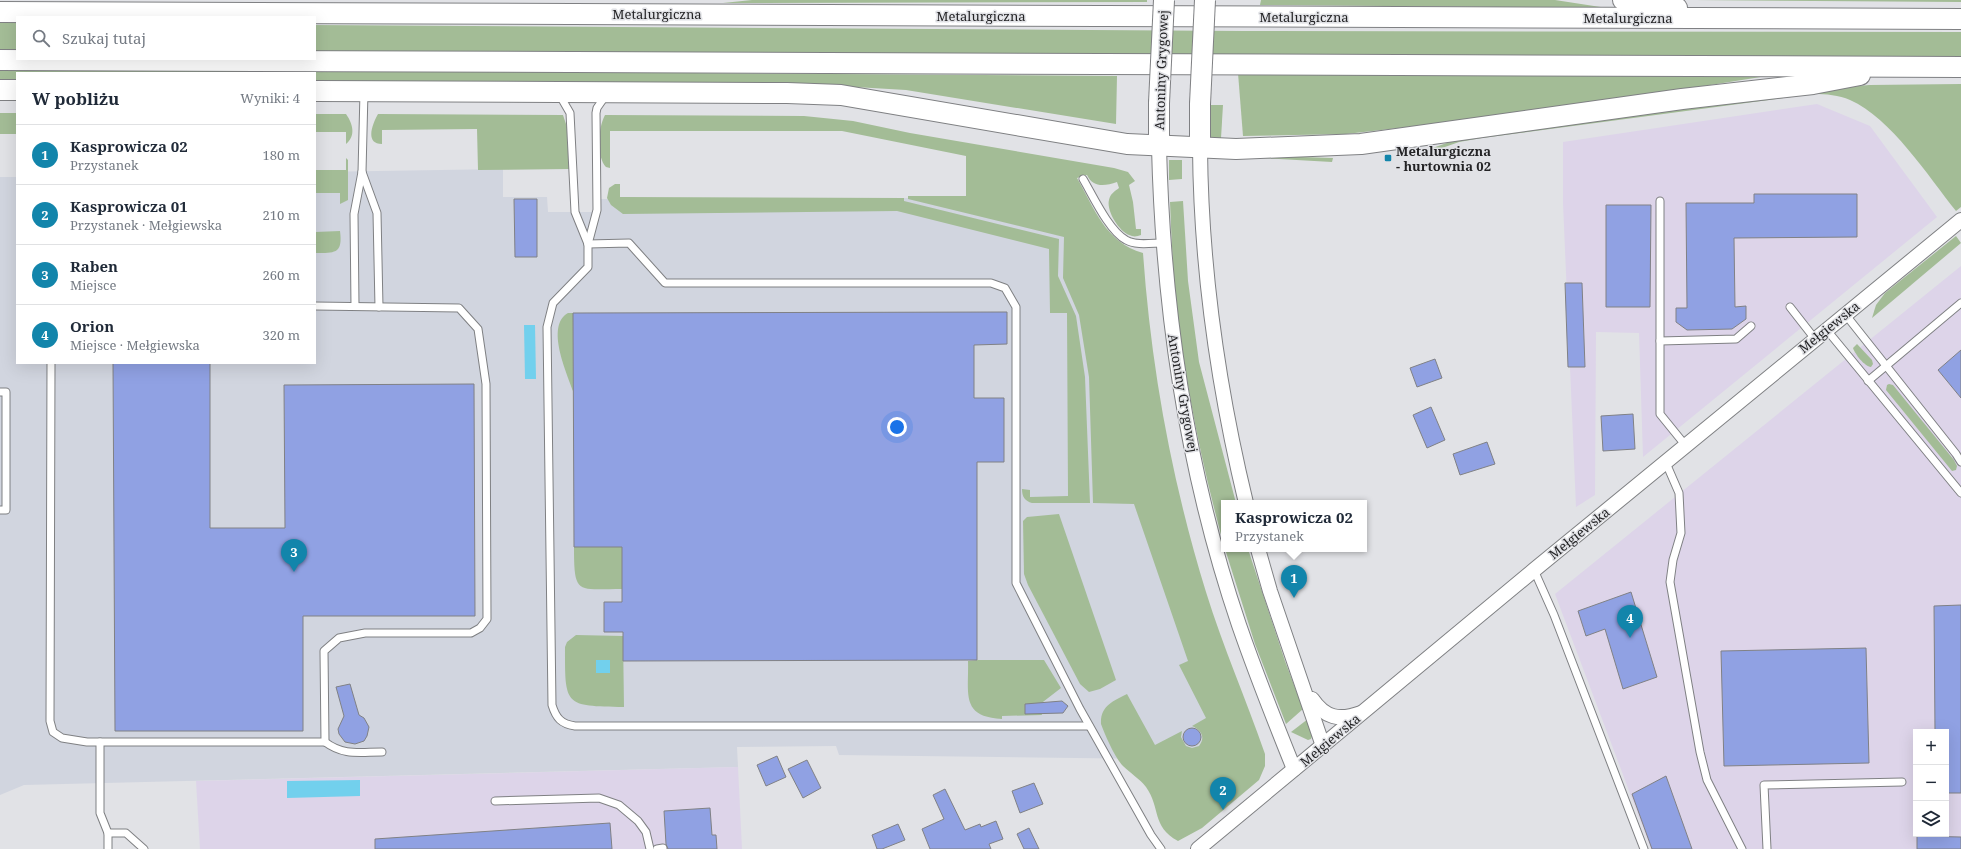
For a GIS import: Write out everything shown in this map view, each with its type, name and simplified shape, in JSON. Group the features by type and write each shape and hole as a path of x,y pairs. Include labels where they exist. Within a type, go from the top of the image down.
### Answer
{"main road":[{"path":"613,14 706,0"},
{"name":"Antoniny Grygowej","path":"1159,147 1159,103 1164,0"},
{"path":"1200,148 1200,104 1205,0"},
{"path":"1623,0 1740,18"},
{"name":"Metalurgiczna","path":"0,12 1961,19"},
{"path":"0,60 1961,67"},
{"path":"316,91 558,92 608,94 788,93 841,95 1127,144 1159,147 1200,148 1299,148 1361,144 1682,99 1813,84 1911,66"},
{"path":"0,90 16,90"}],"street":[{"name":"Antoniny Grygowej","path":"1159,147 1163,243 1177,367 1204,504 1238,624 1294,770"},
{"path":"1200,148 1200,194 1216,356 1229,428 1245,500"},
{"name":"Mełgiewska","path":"1198,849 1826,329 1961,220"},
{"path":"1259,552 1275,605 1305,689 1323,746"},
{"path":"1305,689 1316,706 1325,714 1342,717 1365,711"}],"lane":[{"path":"355,306 354,214 362,172 364,91"},
{"path":"558,92 570,113 576,212 588,244"},
{"path":"608,94 597,108 596,113 595,176 597,210 588,244 588,267 553,303 547,327 552,705 555,715 560,721 567,725 575,726 1090,726"},
{"path":"362,172 377,212 379,307"},
{"path":"1083,179 1117,233 1127,241 1137,243 1163,243"},
{"path":"1660,201 1660,414 1686,446"},
{"path":"588,244 629,243 665,283 991,283 1005,288 1016,307 1016,583 1090,726 1148,829 1162,849"},
{"path":"1868,381 1961,303"},
{"path":"316,306 459,308 478,329 486,384 487,619 480,628 470,633 365,633 339,638 324,651 325,742"},
{"path":"1790,307 1815,339"},
{"path":"1846,314 1961,462"},
{"path":"1660,341 1736,339 1752,326"},
{"path":"1826,329 1961,494"},
{"path":"50,364 50,721 53,732 62,738 74,741 325,742 336,750 348,752 382,752"},
{"path":"0,392 6,392 6,510 0,510"},
{"path":"1666,463 1679,493 1680,533 1673,560 1670,582 1700,752 1707,780 1742,849"},
{"path":"1534,570 1554,615 1644,849"},
{"path":"442,633 442,641"},
{"path":"100,742 100,813 108,833 108,849"},
{"path":"1767,849 1764,785 1902,782"},
{"path":"495,801 599,798 619,805 638,821 646,832 650,849"},
{"path":"108,833 126,833 144,849"}],"shaded area":[{"path":"1817,104 1870,126 1937,217 1643,457 1639,333 1596,332 1595,495 1576,507 1563,203 1563,142"},
{"path":"503,169 503,197 547,197 548,212 594,212 594,199 912,198 1066,235 1108,369 1239,760 839,755 836,746 737,747 738,767 24,785 0,795 0,177 16,177 16,364 316,364 316,172"},
{"path":"1961,266 1961,849 1651,849 1555,594"},
{"path":"738,767 742,849 200,849 196,781"}],"green space":[{"path":"752,0 1147,0 1147,2 723,3"},
{"path":"1261,0 1555,0 1607,8 1260,5"},
{"path":"1694,0 1961,0 1961,2"},
{"path":"0,22 16,22 16,53 0,53"},
{"path":"316,25 1242,31 1961,32 1961,58 316,54"},
{"path":"0,68 1117,76 1116,124 906,90 804,84 316,81 316,72 16,72 16,80 0,80"},
{"path":"1238,73 1767,76 1547,111 1346,134 1243,136"},
{"path":"1961,84 1961,207 1956,211 1908,149 1880,120 1850,100 1828,95 1814,94 1482,138 1459,142 1428,153 1427,150 1458,139 1826,89 1869,85"},
{"path":"1211,105 1223,105 1221,138 1209,138"},
{"path":"0,113 16,113 16,134 0,134"},
{"path":"316,114 346,114 352,126 352,134 346,144 346,132 316,132"},
{"path":"378,114 563,115 567,127 569,169 478,170 477,129 382,130 382,144 376,143 373,141 371,132"},
{"path":"605,115 804,116 853,121 910,133 1114,168 1128,172 1135,181 1129,185 1133,202 1136,229 1141,229 1141,235 1136,236 1127,234 1123,231 1112,216 1109,205 1110,196 1119,188 1117,182 1100,185 1093,182 1087,175 1077,178 1102,223 1110,233 1130,248 1143,253 1151,339 1157,382 1173,467 1206,592 1265,754 1265,766 1259,780 1202,828 1178,841 1169,835 1160,823 1154,802 1146,787 1126,769 1117,758 1110,746 1101,724 1101,718 1105,708 1112,702 1127,694 1155,745 1182,731 1181,737 1186,746 1192,748 1199,746 1202,740 1202,734 1192,726 1206,718 1179,665 1188,661 1134,504 1093,503 1089,377 1079,315 1063,278 1064,237 908,199 908,196 966,196 966,156 842,131 610,131 610,168 606,167 603,162 599,149 601,127"},
{"path":"1243,155 1333,158 1332,162 1261,158 1243,159"},
{"path":"346,158 348,160 348,200 340,204 340,193 316,193 316,170 346,170"},
{"path":"1169,160 1182,160 1182,179 1169,180"},
{"path":"615,184 620,184 620,197 904,198 904,201 1059,239 1058,276 1076,316 1085,377 1090,503 1032,503 1024,498 1022,492 1022,489 1030,490 1030,497 1068,496 1067,313 1050,313 1049,249 897,211 623,214 611,205 607,198 609,188"},
{"path":"1183,201 1188,281 1199,362 1235,500 1221,500 1221,535 1207,480 1187,379 1177,312 1170,202"},
{"path":"340,231 341,239 339,248 336,251 328,253 316,253 316,232"},
{"path":"1956,236 1961,243 1872,318 1876,305 1885,293"},
{"path":"568,313 573,313 573,391 563,362 558,339 558,328 561,319"},
{"path":"1857,344 1872,360 1873,364 1871,367 1863,362 1856,353 1853,348"},
{"path":"1887,385 1893,385 1954,460 1957,466 1956,470 1952,471 1886,390"},
{"path":"1059,514 1116,680 1100,689 1089,692 1080,684 1028,585 1024,574 1023,521 1027,517"},
{"path":"574,547 622,547 623,589 587,589 581,586 577,582 575,574"},
{"path":"1226,552 1249,552 1285,661 1303,709 1286,724 1255,644"},
{"path":"576,635 623,636 624,707 589,706 572,699 568,692 566,681 565,647 567,642"},
{"path":"1044,660 1061,688 1039,705 1042,715 1002,716 1002,719 979,714 973,708 968,693 968,661"},
{"path":"1308,719 1313,734 1311,739 1308,740 1291,732"}],"water":[{"path":"524,325 535,325 536,379 525,379"},
{"path":"596,660 610,660 610,673 596,673"},
{"path":"360,780 360,796 287,798 287,781"}],"building":[{"path":"1754,194 1857,194 1857,237 1734,238 1735,307 1746,306 1746,319 1732,329 1687,330 1676,322 1676,308 1687,308 1686,203 1754,203"},
{"path":"514,199 537,199 537,257 515,257"},
{"path":"1606,205 1651,205 1650,307 1606,307"},
{"path":"1565,283 1582,283 1585,367 1568,367"},
{"path":"1007,312 1007,344 974,345 974,398 1004,398 1004,462 977,462 977,660 623,661 623,632 604,632 604,602 622,602 622,547 574,547 573,313"},
{"path":"1961,350 1961,398 1938,370"},
{"path":"1435,359 1442,378 1417,387 1410,368"},
{"path":"113,364 210,364 210,528 285,528 284,385 474,384 475,616 303,616 303,731 115,731"},
{"path":"1431,407 1445,440 1427,448 1413,415"},
{"path":"1633,414 1635,449 1603,451 1601,416"},
{"path":"1487,442 1495,464 1460,475 1453,454"},
{"path":"1631,592 1657,677 1623,689 1605,629 1586,636 1578,611"},
{"path":"1961,605 1961,793 1949,793 1949,729 1935,729 1934,606"},
{"path":"1866,648 1869,763 1724,766 1721,651"},
{"path":"350,684 359,715 364,718 369,727 364,741 355,744 345,742 339,734 338,729 344,716 336,687"},
{"path":"1062,701 1068,706 1063,713 1025,714 1025,704"},
{"path":"1192,728 1198,731 1201,737 1198,743 1192,746 1186,743 1183,737 1186,731"},
{"path":"777,756 786,777 766,786 757,765"},
{"path":"807,760 821,788 803,798 788,769"},
{"path":"1666,776 1692,849 1652,849 1632,794"},
{"path":"1034,783 1043,804 1020,813 1012,791"},
{"path":"945,789 965,830 980,824 981,827 996,821 1003,839 989,844 991,849 930,849 922,829 944,819 933,795"},
{"path":"710,808 712,835 716,835 717,849 668,849 666,844 664,811"},
{"path":"610,823 612,849 375,849 375,839"},
{"path":"898,824 905,840 882,849 877,849 872,835"},
{"path":"1029,828 1039,849 1024,849 1017,834"},
{"path":"1917,837 1961,837 1961,849 1917,849"}],"place":[{"name":"Metalurgiczna - hurtownia 02","path":"1388,158"},
{"name":"Raben","path":"294,572"},
{"name":"Kasprowicza 02","path":"1294,598"},
{"name":"Orion","path":"1630,638"},
{"name":"Kasprowicza 01","path":"1223,810"}]}
